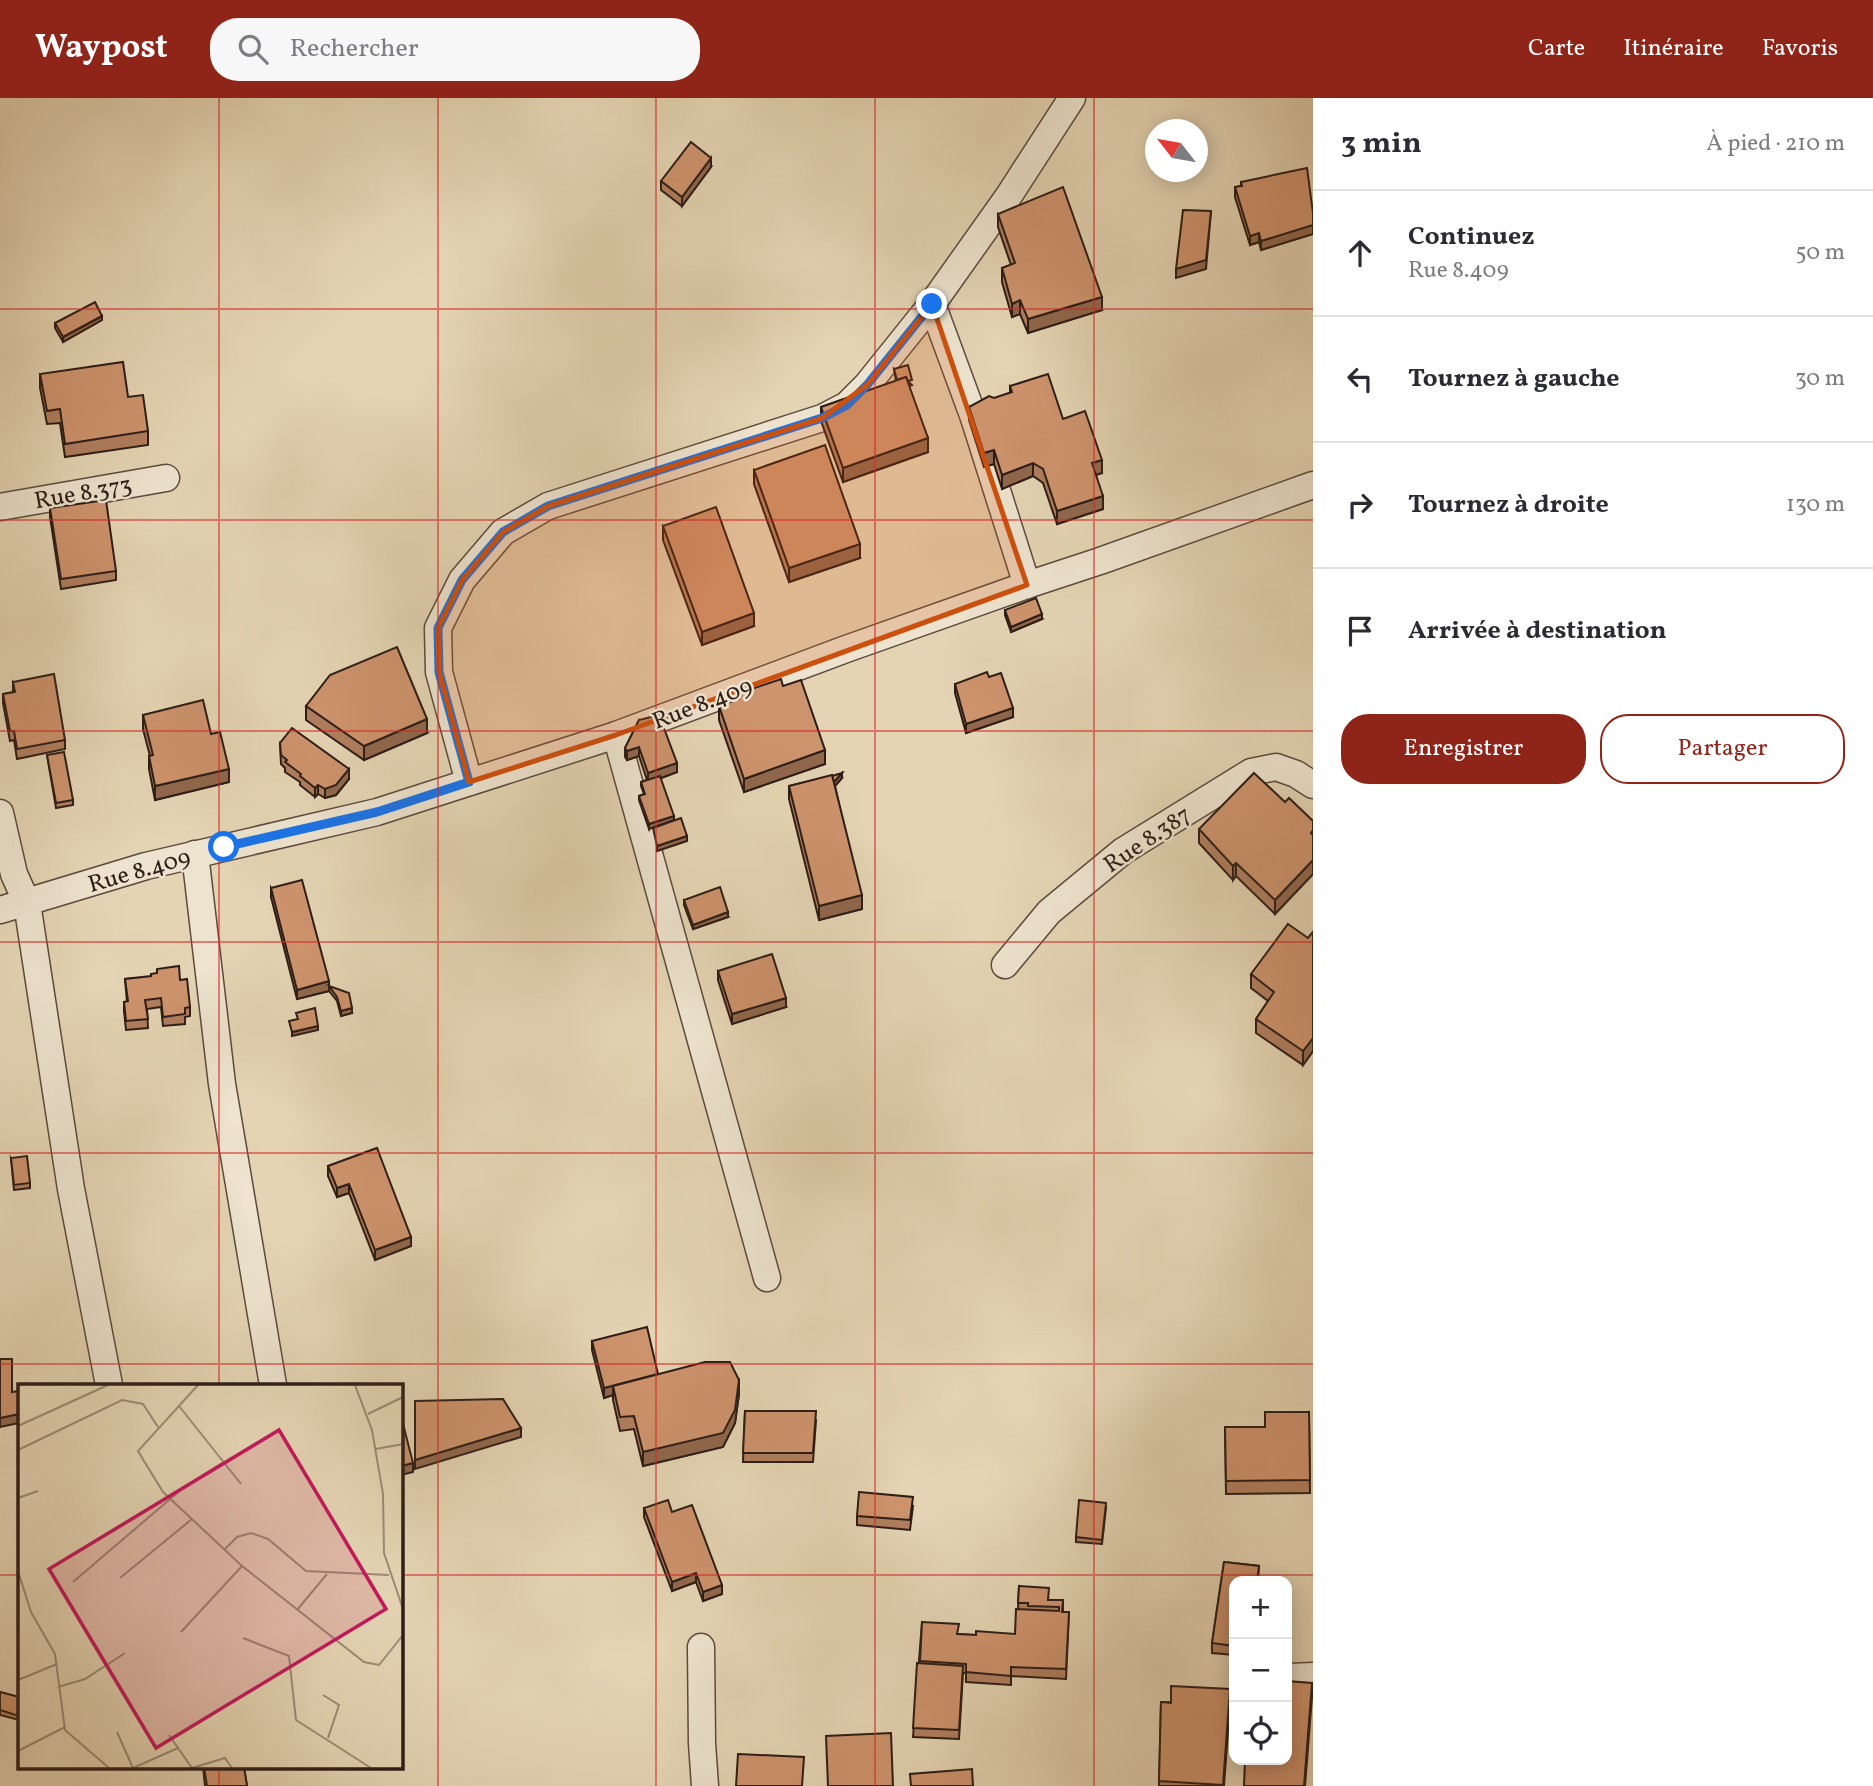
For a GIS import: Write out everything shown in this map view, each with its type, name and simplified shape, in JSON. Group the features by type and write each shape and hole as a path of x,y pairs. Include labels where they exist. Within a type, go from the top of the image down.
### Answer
{"street":[{"path":"469,782 439,672 438,628 462,580 503,532 548,506 822,418 847,405 867,385 932,304 1008,197 1072,98"},
{"path":"932,304 974,418 1027,585"},
{"name":"Rue 8.373","path":"0,507 166,478"},
{"name":"Rue 8.409","path":"0,909 146,866 377,812 615,735 846,649 1313,485"},
{"path":"615,735 767,1278"},
{"name":"Rue 8.387","path":"1005,965 1049,912 1123,851 1251,772 1276,767 1296,774 1313,785"},
{"path":"0,813 14,874 27,903 71,1189 109,1384"},
{"path":"195,854 222,1084 273,1384"},
{"path":"701,1647 705,1786"}],"highlighted area":[{"path":"932,304 1027,585 616,735 469,782 439,672 438,628 462,580 503,532 548,506 822,418 867,385"}],"building":[{"path":"691,142 711,158 682,197 661,181"},
{"path":"1307,168 1313,225 1261,241 1259,233 1250,236 1235,187 1242,186 1241,182"},
{"path":"1063,187 1102,297 1028,319 1020,300 1012,304 1002,268 1015,263 998,214"},
{"path":"1183,210 1211,211 1206,260 1176,269"},
{"path":"95,302 102,316 63,337 55,323"},
{"path":"123,362 128,397 143,395 148,431 65,444 60,409 47,411 40,374"},
{"path":"908,365 912,380 908,381 906,377 897,380 894,369"},
{"path":"1048,374 1063,419 1085,411 1102,460 1092,463 1103,496 1057,511 1043,469 1033,463 1002,475 994,450 984,453 969,407 989,396 994,398 1012,392 1010,386"},
{"path":"906,377 928,438 843,468 821,407"},
{"path":"825,445 860,544 789,568 754,470"},
{"path":"106,500 116,571 61,579 50,508"},
{"path":"716,507 754,613 702,632 663,526"},
{"path":"1036,598 1042,614 1011,627 1005,610"},
{"path":"397,647 427,719 364,746 306,706 330,675"},
{"path":"987,672 989,677 1001,673 1013,708 966,724 955,684"},
{"path":"54,674 65,740 17,749 14,731 10,731 3,694 15,692 13,682"},
{"path":"781,679 783,686 801,680 825,750 744,779 719,706 739,699 737,694"},
{"path":"203,700 211,734 220,732 229,769 155,786 149,756 153,755 143,715"},
{"path":"659,715 677,763 648,773 639,747 627,751 625,748 639,720"},
{"path":"292,728 349,769 336,785 325,789 318,785 315,788 285,762 287,760 281,755 280,743"},
{"path":"64,752 73,800 56,803 47,755"},
{"path":"842,773 834,782 832,776"},
{"path":"1254,773 1285,802 1289,798 1313,821 1313,860 1275,900 1236,863 1233,866 1199,829"},
{"path":"832,775 862,895 819,906 789,786"},
{"path":"660,776 674,816 649,824 639,796 645,794 641,782"},
{"path":"681,818 687,836 657,846 653,828"},
{"path":"302,880 329,981 297,990 271,888"},
{"path":"720,887 728,912 693,925 684,900"},
{"path":"1288,924 1308,938 1313,932 1313,1038 1303,1051 1256,1019 1274,992 1251,974"},
{"path":"772,954 786,998 732,1014 718,971"},
{"path":"179,966 180,980 187,979 190,1007 185,1008 185,1014 163,1017 161,998 145,1000 148,1019 126,1021 124,1002 128,1001 125,979 151,976 157,973 157,969"},
{"path":"329,986 349,993 352,1008 341,1011 337,997"},
{"path":"315,1008 318,1026 292,1032 289,1021 298,1019 296,1013"},
{"path":"377,1148 411,1237 375,1250 349,1184 337,1188 328,1166"},
{"path":"27,1156 30,1183 14,1185 11,1158"},
{"path":"647,1327 658,1374 604,1388 592,1341"},
{"path":"0,1359 12,1359 12,1392 18,1391 18,1414 0,1418"},
{"path":"705,1362 730,1362 739,1380 735,1410 723,1433 643,1452 634,1416 620,1417 613,1386"},
{"path":"503,1399 521,1428 415,1460 415,1401"},
{"path":"745,1411 816,1411 813,1453 743,1453"},
{"path":"1265,1412 1309,1412 1310,1480 1226,1481 1225,1427 1265,1427"},
{"path":"402,1420 413,1463 402,1466"},
{"path":"859,1492 913,1497 910,1520 857,1516"},
{"path":"668,1500 672,1512 692,1505 722,1585 703,1592 696,1573 672,1582 644,1508"},
{"path":"1079,1500 1106,1503 1102,1540 1076,1537"},
{"path":"1224,1562 1259,1566 1258,1576 1229,1576 1229,1645 1212,1643"},
{"path":"1019,1586 1049,1588 1048,1600 1063,1600 1062,1612 1069,1612 1066,1669 1011,1667 1011,1676 966,1672 966,1664 920,1661 922,1622 959,1624 957,1634 976,1635 976,1631 1015,1634 1016,1609 1059,1611 1059,1607 1018,1603"},
{"path":"917,1663 963,1666 959,1730 913,1728"},
{"path":"1292,1681 1312,1683 1304,1786 1244,1786 1245,1765 1292,1765"},
{"path":"1171,1686 1229,1689 1223,1785 1159,1781 1161,1702 1171,1703"},
{"path":"0,1692 18,1697 18,1716 0,1710"},
{"path":"891,1733 893,1786 828,1786 826,1736"},
{"path":"738,1754 804,1757 802,1786 736,1786"},
{"path":"204,1768 244,1768 247,1786 207,1786"},
{"path":"972,1769 973,1786 911,1786 910,1774"}],"route":[{"path":"224,847 377,812 469,782 439,672 438,628 462,580 503,532 548,506 822,418 847,405 867,385 932,304"}]}
